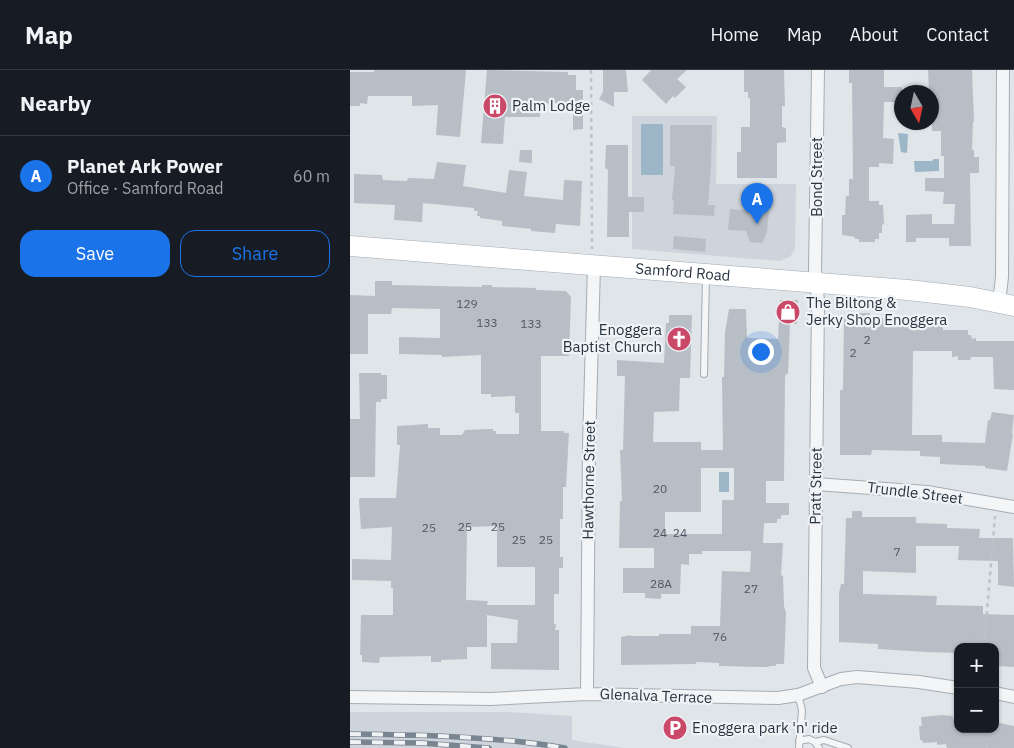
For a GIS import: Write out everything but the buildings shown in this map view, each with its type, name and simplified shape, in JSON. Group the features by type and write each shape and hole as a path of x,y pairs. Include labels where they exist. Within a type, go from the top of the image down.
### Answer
{"main road":[{"name":"Samford Road","path":"350,246 593,258 706,274 941,293 1006,304"}],"street":[{"name":"Bond Street","path":"817,283 815,270 818,70"},
{"path":"1003,70 1002,277 1006,304"},
{"name":"Hawthorne Street","path":"587,694 593,258"},
{"name":"Pratt Street","path":"817,283 814,668 822,687"},
{"name":"Trundle Street","path":"816,484 927,492 1014,507"},
{"name":"Glenalva Terrace","path":"350,697 491,699 587,694 778,698 798,695 841,679 857,677 919,682 954,687"},
{"path":"999,695 1014,697"}],"lane":[{"path":"704,374 706,274"},
{"path":"798,695 802,710 799,744"},
{"path":"799,744 809,739 817,745 824,740 848,748"}],"path":[{"path":"591,70 593,258"},
{"path":"984,643 996,503"},
{"path":"986,733 987,748"}],"shaded area":[{"path":"632,116 717,116 716,184 796,184 795,249 790,257 780,261 632,249"},
{"path":"350,712 506,712 572,716 572,740 624,748 350,748"}],"water":[{"path":"641,124 663,124 663,175 641,175"},
{"path":"898,133 908,134 907,153 901,152"},
{"path":"939,159 939,171 915,172 914,161 932,161"},
{"path":"719,472 729,472 729,492 719,492"}],"railway":[{"path":"350,734 484,739 565,748"},
{"path":"350,742 421,743 489,748"}],"place":[{"name":"Palm Lodge","path":"495,106"},
{"name":"Planet Ark Power","path":"757,224"},
{"name":"The Biltong & Jerky Shop Enoggera","path":"788,312"},
{"name":"Enoggera Baptist Church","path":"679,339"},
{"name":"Enoggera park 'n' ride","path":"675,728"}]}
